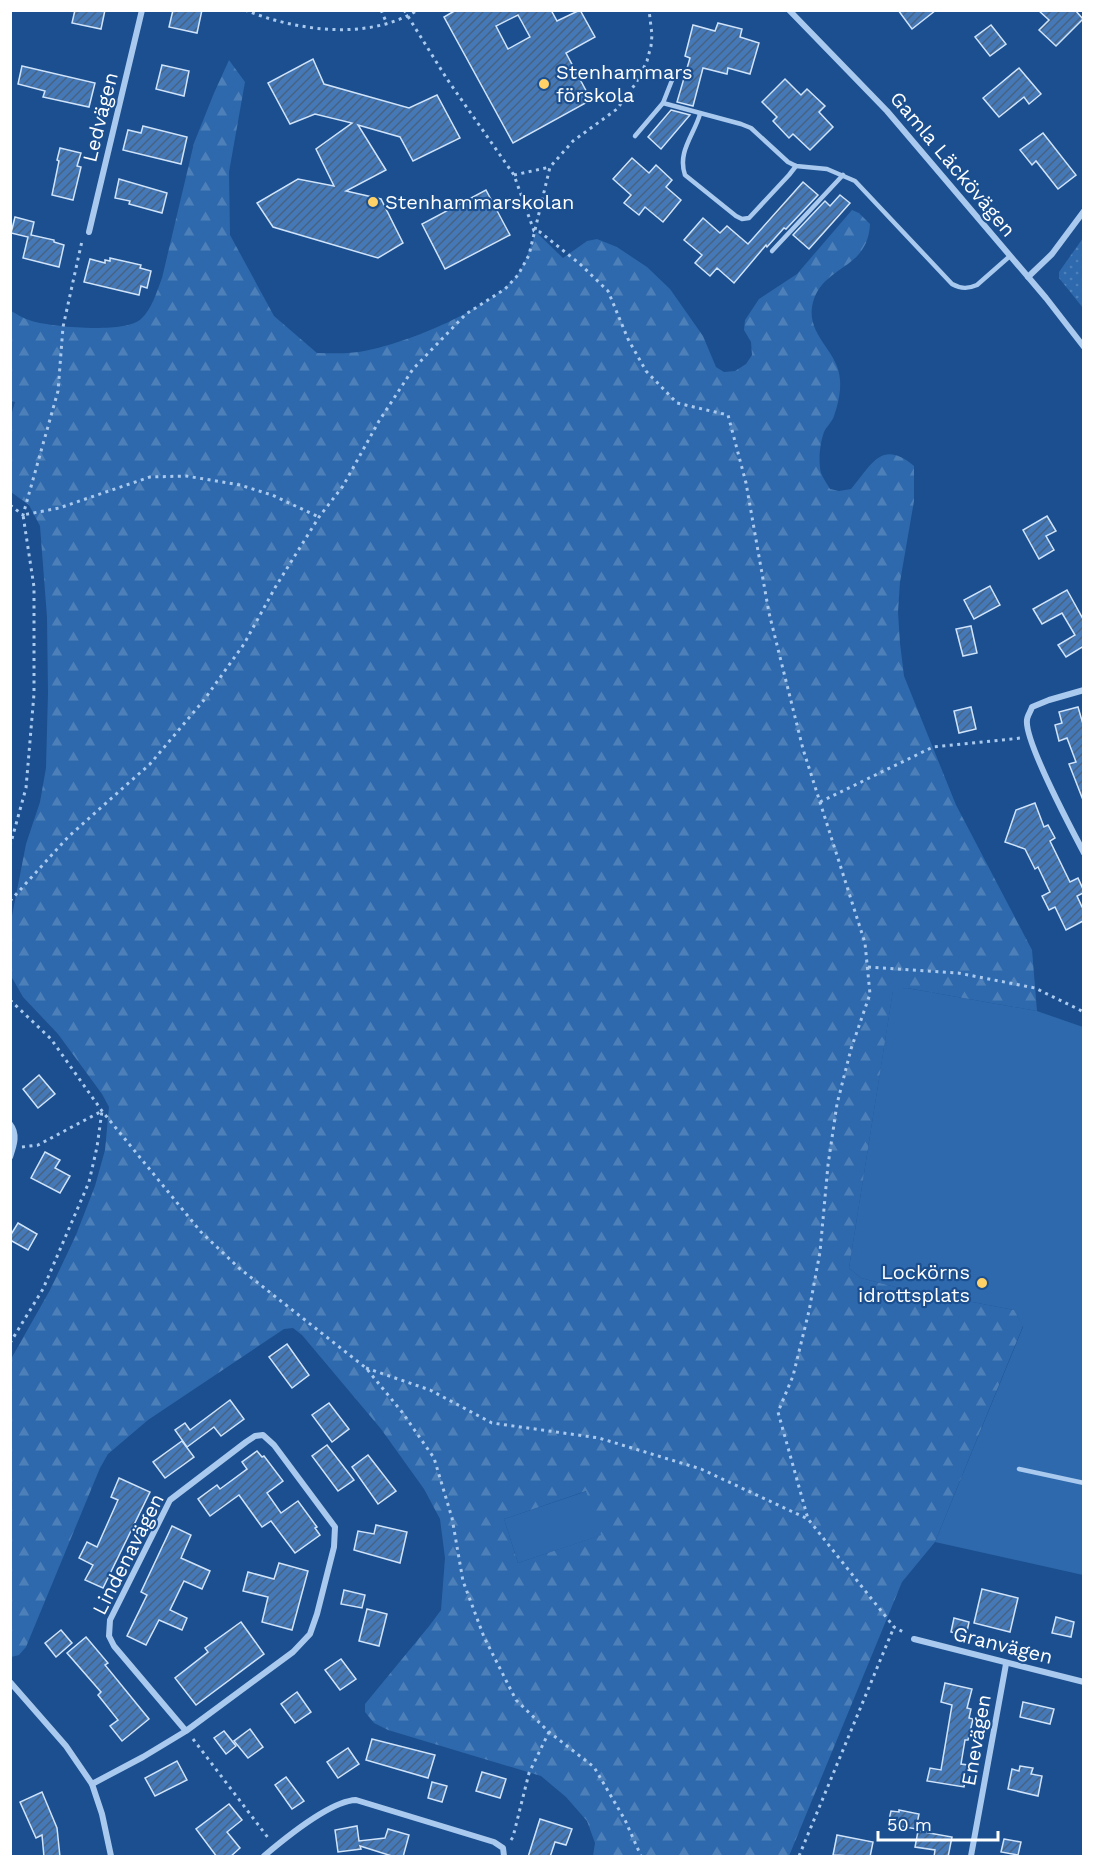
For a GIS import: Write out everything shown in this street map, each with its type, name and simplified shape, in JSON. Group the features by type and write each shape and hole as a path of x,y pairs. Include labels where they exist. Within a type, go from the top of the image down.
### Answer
{"street":[{"name":"Ledvägen","path":"89,232 142,10"},
{"name":"Gamla Läckövägen","path":"789,10 887,111 1028,277 1083,347"},
{"path":"1028,277 1052,254 1083,211"},
{"path":"1083,690 1032,707 1027,720 1029,737 1083,853"},
{"path":"10,1124 14,1128 15,1139 10,1156"},
{"name":"Lindenavägen","path":"92,1784 186,1731 293,1652 310,1634 334,1547 334,1527 274,1445 263,1435 255,1436 246,1442 170,1500 110,1620 109,1636 114,1646 186,1731"},
{"name":"Granvägen","path":"914,1639 1083,1682"},
{"name":"Enevägen","path":"971,1857 1006,1664"},
{"path":"10,1682 66,1746 92,1784 102,1814 111,1857"},
{"path":"264,1857 275,1846 331,1807 356,1800 494,1842 503,1848 504,1857"}],"lane":[{"path":"635,136 663,103 676,70"},
{"path":"663,103 751,128 775,151 796,165 827,169 855,181 952,284 958,287 971,288 977,285 1010,256"},
{"path":"700,114 682,154 681,166 685,175 736,216 742,219 749,218 796,165"},
{"path":"772,251 843,175"},
{"path":"1019,1469 1083,1483"}],"path":[{"path":"245,10 306,26 334,29 378,27 408,17 418,10"},
{"path":"381,10 387,24"},
{"path":"404,10 447,79 514,175 534,231"},
{"path":"10,901 69,837 150,764 204,700 244,644 276,586 319,517 343,486 379,421 413,369 466,314 505,289 518,275 529,255 550,167 573,141 617,109 636,83 651,46 649,10"},
{"path":"514,175 550,167"},
{"path":"534,231 540,232 580,264 608,291 628,339 646,371 677,403 728,415 746,483 772,624 803,749 865,943 870,994 851,1048 837,1104 828,1165 820,1252 809,1311 793,1376 778,1412 808,1519 894,1627 914,1639"},
{"path":"10,846 26,788 34,694 34,586 23,515 58,391 63,327 82,241 89,232"},
{"path":"10,505 23,515 59,508 150,477 186,476 240,485 272,495 319,517"},
{"path":"820,802 933,747 1029,737"},
{"path":"868,967 958,973 1035,988 1083,1012"},
{"path":"10,1000 51,1038 102,1112 201,1232 239,1269 366,1368 402,1412 434,1458 452,1518 463,1581 484,1637 516,1700 549,1732 594,1767 625,1820 641,1857"},
{"path":"14,1148 38,1145 102,1112"},
{"path":"10,1343 43,1289 90,1182 98,1147 102,1112"},
{"path":"366,1368 430,1390 492,1423 599,1438 701,1469 808,1519"},
{"path":"799,1857 894,1627"},
{"path":"186,1731 275,1846"},
{"path":"503,1848 513,1838 529,1773 549,1732"}],"green space":[{"path":"229,60 245,82 229,172 230,235 274,316 317,353 353,353 376,348 421,334 467,312 488,300 518,274 536,232 563,258 587,241 597,239 617,247 647,267 670,289 703,336 716,367 724,372 735,371 746,364 752,355 751,342 744,330 745,320 759,299 797,274 852,210 859,213 870,224 868,239 862,250 855,259 828,279 814,299 813,322 838,369 840,384 835,412 821,441 821,473 830,489 839,491 851,489 871,464 885,455 903,458 914,466 914,501 900,582 898,612 904,676 956,805 1032,950 1037,1011 907,988 893,991 849,1268 861,1278 899,1288 1014,1310 1023,1326 935,1542 902,1582 789,1856 593,1856 595,1843 587,1821 566,1797 541,1776 388,1730 374,1723 365,1712 365,1704 441,1610 445,1558 440,1519 424,1489 381,1429 302,1335 293,1328 284,1329 148,1420 108,1454 100,1468 26,1647 19,1655 11,1657 11,1359 50,1290 76,1235 95,1186 105,1150 109,1107 58,1034 23,997 11,976 12,916 26,844 40,802 46,768 48,693 47,617 40,526 29,505 11,492 10,419 15,402 10,401 11,311 26,319 42,323 88,328 133,324 145,315 154,300 162,278 194,143","holes":["586,1491 601,1535 518,1563 504,1519"]},
{"path":"1083,238 1083,308 1059,278 1059,272"},
{"name":"Lockörns idrottsplats","path":"907,988 1037,1011 1083,1027 1083,1575 935,1542 1023,1327 1014,1310 899,1288 861,1278 849,1268 893,990"},
{"path":"587,1491 602,1535 518,1563 504,1519"}],"building":[{"path":"75,10 105,10 101,29 72,23"},
{"path":"173,10 202,10 197,33 169,27"},
{"path":"456,10 551,10 557,21 580,10 595,37 566,53 591,100 513,143 444,17","holes":["518,15 530,37 508,49 496,26"]},
{"path":"898,10 936,10 912,29"},
{"path":"1038,10 1075,10 1083,19 1056,46 1039,30 1049,20"},
{"path":"718,23 742,29 740,37 759,43 750,74 728,68 727,74 703,68 693,106 677,102 690,58 685,56 693,25 715,31"},
{"path":"991,25 1006,44 990,56 975,37"},
{"path":"313,59 324,84 409,108 437,95 460,138 413,161 400,137 358,125 386,170 346,191 381,199 403,243 378,258 273,227 257,203 298,179 334,186 316,149 352,123 315,114 290,124 268,83"},
{"path":"162,65 189,71 184,96 156,89"},
{"path":"22,66 95,83 89,107 43,97 45,91 18,84"},
{"path":"1019,68 1041,94 1029,104 1024,97 999,117 983,98"},
{"path":"785,79 801,95 807,89 825,106 819,112 833,127 810,150 793,134 789,138 773,121 777,117 762,102"},
{"path":"671,110 690,115 661,149 648,137"},
{"path":"143,126 187,137 181,164 123,150 128,130 141,133"},
{"path":"1043,133 1076,175 1058,189 1036,161 1032,165 1020,150"},
{"path":"60,148 81,153 77,166 81,167 73,200 52,195"},
{"path":"632,158 649,173 656,165 672,180 666,187 681,200 663,222 645,207 639,215 624,203 631,195 613,179"},
{"path":"119,179 167,193 162,213 115,198"},
{"path":"803,182 818,195 786,229 784,228 767,247 766,245 734,283 717,268 710,276 695,263 702,255 684,240 703,218 720,233 727,226 748,244"},
{"path":"486,190 510,235 445,269 422,224"},
{"path":"840,195 850,203 809,249 793,235 825,201 830,206"},
{"path":"15,217 34,222 31,235 54,240 64,245 59,267 23,258 28,237 11,233"},
{"path":"110,258 141,265 140,268 151,271 147,288 141,286 139,295 84,282 90,259 105,263 105,260 110,261"},
{"path":"1047,516 1056,531 1046,536 1054,550 1039,559 1023,530"},
{"path":"990,586 1000,605 974,619 964,600"},
{"path":"1067,590 1083,619 1083,649 1082,647 1066,657 1058,645 1075,635 1062,613 1042,624 1033,609"},
{"path":"971,626 977,653 963,656 956,629"},
{"path":"971,707 976,729 959,733 954,711"},
{"path":"1078,707 1083,724 1083,800 1069,764 1076,762 1067,738 1059,741 1055,725 1062,723 1059,712"},
{"path":"1035,803 1044,827 1048,825 1055,838 1050,841 1070,882 1078,878 1083,889 1083,893 1077,896 1083,909 1083,921 1066,930 1055,907 1049,910 1042,896 1050,892 1038,867 1035,869 1025,849 1005,842 1016,810"},
{"path":"39,1075 55,1094 38,1108 23,1089"},
{"path":"45,1152 60,1160 55,1168 70,1176 60,1193 31,1178"},
{"path":"18,1223 37,1234 28,1250 10,1240"},
{"path":"287,1344 309,1375 292,1388 269,1357"},
{"path":"230,1400 244,1419 221,1436 214,1427 187,1447 175,1430 185,1423 190,1430"},
{"path":"329,1403 349,1429 332,1442 312,1415"},
{"path":"182,1441 194,1457 165,1478 153,1462"},
{"path":"327,1445 354,1480 338,1491 312,1456"},
{"path":"257,1451 262,1457 264,1456 283,1481 267,1493 281,1513 298,1501 317,1527 315,1528 320,1535 295,1553 271,1521 262,1527 239,1495 210,1516 198,1499 217,1485 220,1489 247,1469 242,1462"},
{"path":"368,1455 396,1491 378,1504 352,1467"},
{"path":"119,1478 150,1492 103,1588 85,1580 93,1565 79,1558 87,1542 97,1547 118,1500 111,1497"},
{"path":"376,1525 407,1532 400,1563 354,1550 358,1531 374,1534"},
{"path":"172,1526 191,1535 181,1558 210,1571 202,1589 184,1581 170,1610 187,1618 182,1630 159,1620 146,1645 127,1636 147,1595 141,1592"},
{"path":"279,1563 308,1571 292,1630 262,1622 268,1597 243,1591 248,1572 274,1579"},
{"path":"982,1589 1018,1598 1010,1632 974,1623"},
{"path":"344,1590 365,1595 362,1608 341,1604"},
{"path":"367,1609 387,1614 379,1646 359,1641"},
{"path":"1056,1617 1074,1622 1071,1637 1052,1633"},
{"path":"954,1618 969,1622 966,1636 951,1632"},
{"path":"241,1622 264,1654 196,1705 175,1678 208,1652 205,1648"},
{"path":"61,1630 72,1643 56,1657 45,1643"},
{"path":"86,1637 108,1663 105,1665 149,1719 122,1741 110,1726 118,1720 98,1695 101,1692 67,1653"},
{"path":"341,1659 356,1679 340,1690 325,1670"},
{"path":"945,1683 972,1689 967,1708 971,1709 969,1718 973,1719 968,1740 965,1740 961,1764 968,1765 964,1787 927,1781 930,1768 941,1770 952,1705 941,1702"},
{"path":"297,1692 311,1712 295,1723 281,1704"},
{"path":"1023,1702 1054,1709 1050,1724 1020,1717"},
{"path":"250,1729 263,1747 248,1758 234,1741"},
{"path":"224,1731 236,1746 226,1754 214,1738"},
{"path":"372,1739 435,1755 428,1778 366,1760"},
{"path":"348,1748 359,1764 338,1778 327,1762"},
{"path":"177,1761 187,1780 155,1796 145,1778"},
{"path":"1020,1766 1033,1768 1031,1774 1042,1776 1038,1796 1008,1789 1012,1769 1019,1771"},
{"path":"482,1772 506,1779 500,1798 476,1791"},
{"path":"286,1777 304,1801 292,1809 275,1785"},
{"path":"432,1782 447,1786 442,1802 428,1798"},
{"path":"42,1792 57,1828 60,1857 44,1857 42,1835 36,1838 20,1802"},
{"path":"229,1804 242,1820 227,1832 240,1848 230,1857 217,1857 196,1829"},
{"path":"899,1810 919,1814 916,1829 888,1824 891,1811 899,1812"},
{"path":"540,1819 572,1829 566,1845 555,1842 550,1857 528,1857"},
{"path":"357,1826 359,1841 385,1838 388,1829 409,1835 403,1857 395,1857 360,1846 361,1849 338,1852 335,1830"},
{"path":"918,1831 952,1837 948,1857 934,1857 935,1850 915,1847"},
{"path":"837,1835 873,1842 870,1857 833,1855"},
{"path":"1004,1839 1021,1842 1018,1855 1001,1852"}],"place":[{"name":"Stenhammars förskola","path":"544,84"},
{"name":"Stenhammarskolan","path":"373,202"},
{"name":"Lockörns idrottsplats","path":"982,1283"}]}
